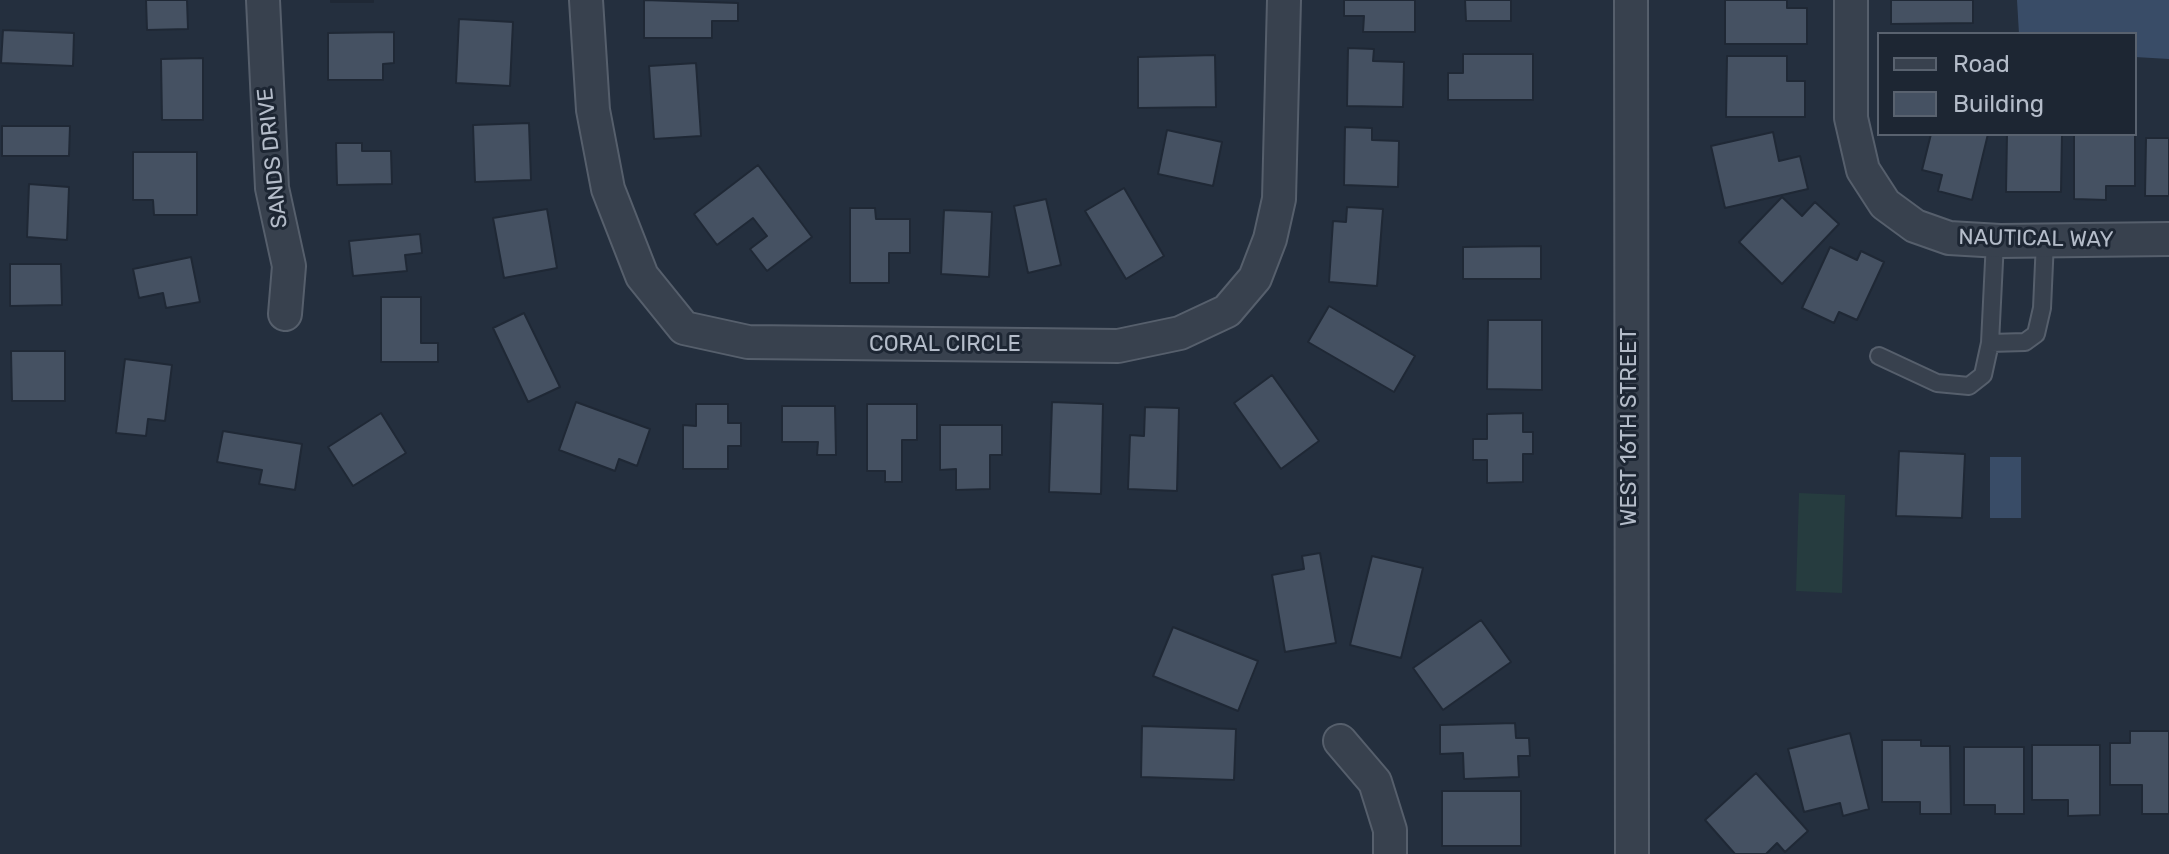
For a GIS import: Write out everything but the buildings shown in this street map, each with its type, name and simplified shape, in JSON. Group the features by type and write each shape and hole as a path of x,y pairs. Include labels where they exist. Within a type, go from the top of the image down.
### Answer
{"street":[{"name":"SANDS DRIVE","path":"263,0 272,188 289,266 285,314"},
{"name":"CORAL CIRCLE","path":"586,0 593,110 608,189 642,276 684,328 748,342 1118,346 1180,333 1227,311 1255,278 1270,239 1279,199 1284,0"},
{"name":"WEST 16TH STREET","path":"1631,0 1632,854"},
{"name":"NAUTICAL WAY","path":"1851,0 1851,118 1863,170 1885,204 1915,226 1949,238 1995,241 2169,239"},
{"path":"1340,741 1375,782 1390,830 1390,854"}],"lane":[{"path":"1879,356 1937,383 1969,386 1983,375 1990,343 1995,241"},
{"path":"1990,343 2025,342 2036,334 2042,308 2045,241"}],"green space":[{"path":"1799,493 1845,495 1842,593 1796,591"}],"water":[{"path":"2017,0 2169,0 2169,59 2137,57 2137,32 2019,32"},
{"path":"1990,457 2021,457 2021,518 1990,518"}]}
